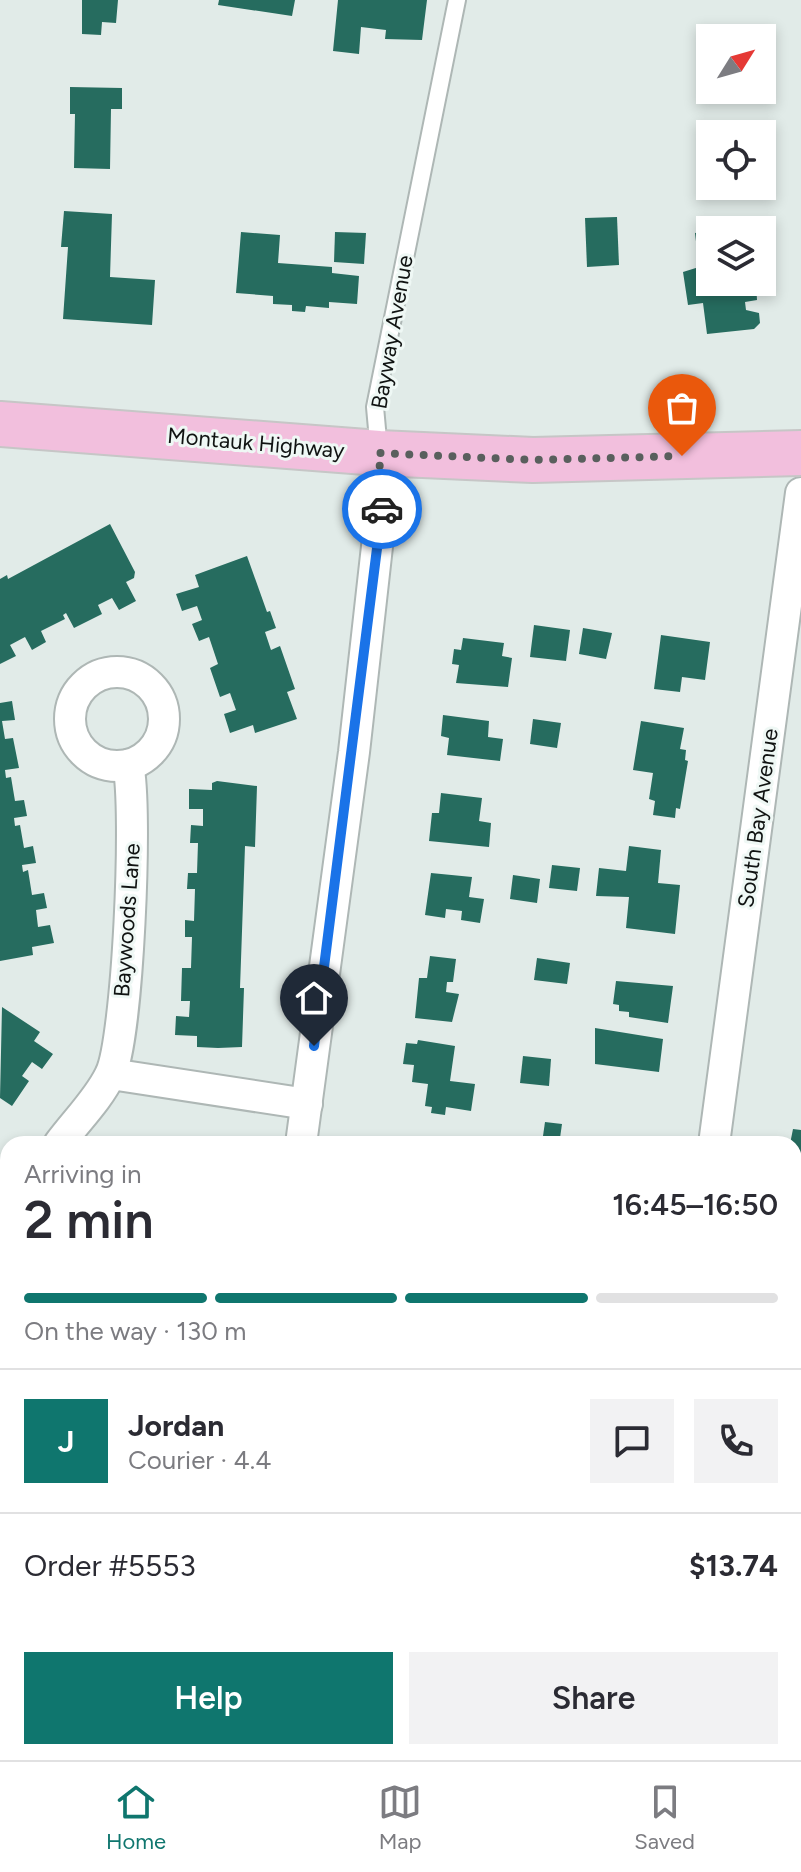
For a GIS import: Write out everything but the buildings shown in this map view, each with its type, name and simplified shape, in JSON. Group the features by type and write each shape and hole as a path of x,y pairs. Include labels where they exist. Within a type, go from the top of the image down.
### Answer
{"main road":[{"name":"Montauk Highway","path":"0,424 379,453 533,460 801,453"}],"street":[{"name":"Bayway Avenue","path":"302,1136 383,493 379,453"},
{"name":"South Bay Avenue","path":"715,1136 801,493"},
{"name":"Baywoods Lane","path":"65,1136 111,1074 121,1014 131,864 133,819 128,765"},
{"path":"111,1074 307,1104"}],"lane":[{"name":"Bayway Avenue","path":"379,453 375,407 457,0"}],"way so far":[{"path":"382,509 379,453 533,460 682,456"}],"route":[{"path":"314,1046 354,752 382,509"}]}
